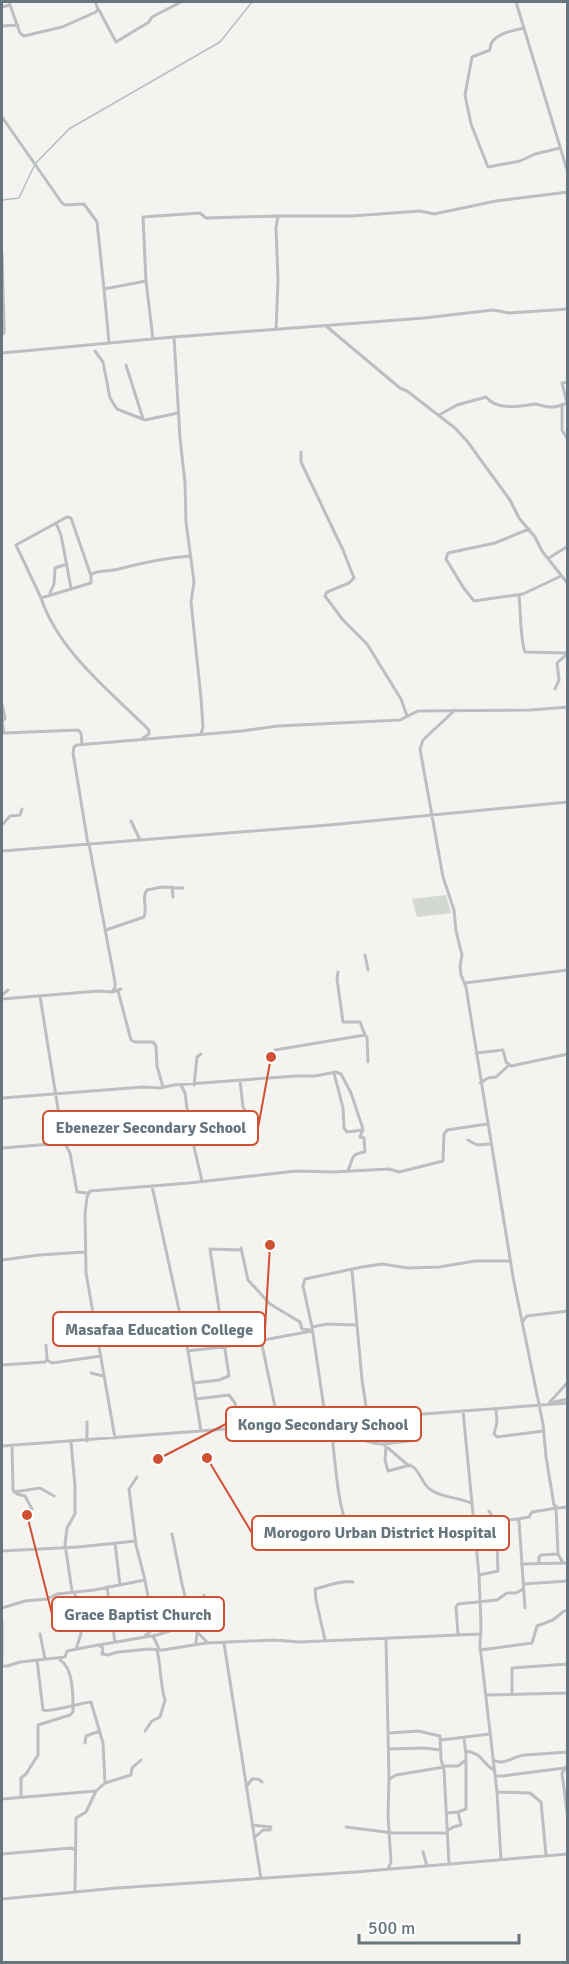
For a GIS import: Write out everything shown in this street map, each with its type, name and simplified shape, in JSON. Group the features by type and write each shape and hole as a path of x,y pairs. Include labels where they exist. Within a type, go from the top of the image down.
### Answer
{"street":[{"path":"95,2 116,42 149,22 152,17 181,2"},
{"path":"516,2 567,173"},
{"path":"2,7 10,3 21,34 27,36 62,27 97,12 98,9"},
{"path":"2,26 18,25"},
{"path":"524,28 494,38 489,44 489,50 472,58 465,92 471,124 489,167 560,148"},
{"path":"2,117 63,204 69,206 84,204 97,221 109,343"},
{"path":"153,339 146,281 142,220 144,216 201,213 206,218 352,216 420,211 434,214 497,201 567,192"},
{"path":"276,330 278,279 275,246 278,216"},
{"path":"2,254 4,333 2,334"},
{"path":"104,289 146,281"},
{"path":"2,353 493,310 509,313 567,309"},
{"path":"325,325 399,388 407,391 439,415 467,441 567,584"},
{"path":"174,337 186,522 194,582 191,602 201,699 203,729 201,734"},
{"path":"95,351 103,362 113,404 122,411 143,419 179,413"},
{"path":"126,365 143,419"},
{"path":"439,415 455,406 485,397 493,404 510,406 536,404 550,408 562,405 567,403 562,383 567,382"},
{"path":"562,405 562,430 567,440"},
{"path":"301,452 301,462 353,575 352,581 327,592 325,596 343,620 366,644 401,699 407,716"},
{"path":"41,598 91,583 91,574 72,519 69,517 16,545 41,598 63,639 99,682 156,738"},
{"path":"56,523 71,588"},
{"path":"529,529 502,540 448,553 445,556 473,601 528,593 561,576"},
{"path":"548,558 567,546"},
{"path":"91,574 105,569 117,570 128,565 190,556"},
{"path":"49,594 54,585 55,568 67,564"},
{"path":"519,595 522,642 525,652 567,653"},
{"path":"555,689 559,680 556,663 567,653"},
{"path":"2,704 4,734 77,730 81,733 82,744"},
{"path":"112,992 116,986 73,751 75,746 278,726 400,720 416,711 531,710 567,707"},
{"path":"455,710 423,740 420,746 443,877 454,910 462,955 460,966 477,1053 490,1144 544,1431 550,1484 554,1505 557,1508 558,1554 565,1563"},
{"path":"142,739 149,734 149,731"},
{"path":"2,851 567,802"},
{"path":"2,825 10,816 20,815 22,809"},
{"path":"131,821 140,840"},
{"path":"172,887 173,897"},
{"path":"106,930 144,917 146,912 144,896 147,890 183,888"},
{"path":"365,955 368,970"},
{"path":"464,983 567,970"},
{"path":"338,972 343,1022 360,1022 367,1037 368,1062"},
{"path":"2,997 8,990"},
{"path":"2,997 119,990 131,1040 153,1042 156,1045 157,1066 163,1087"},
{"path":"40,996 64,1143 70,1153 76,1192 88,1193 93,1190 284,1172 389,1169 399,1172 440,1162 444,1157 445,1131 487,1124"},
{"path":"275,1050 365,1035"},
{"path":"477,1053 503,1050 508,1066"},
{"path":"194,1085 197,1057 201,1054"},
{"path":"480,1083 488,1078 496,1077 508,1066 567,1054"},
{"path":"334,1073 343,1107 344,1128 347,1132 363,1130"},
{"path":"2,1098 340,1074 351,1093 363,1130 360,1137 364,1139 365,1152 356,1153 350,1159 350,1167 347,1171"},
{"path":"194,1145 239,1139 247,1129 249,1117 243,1107 240,1081"},
{"path":"181,1085 185,1093 202,1181"},
{"path":"468,1140 477,1145 490,1144"},
{"path":"2,1148 64,1143"},
{"path":"152,1186 189,1351 201,1431"},
{"path":"88,1193 85,1214 85,1252 89,1296 93,1307 115,1438"},
{"path":"194,1383 228,1377 210,1249 241,1249 248,1280 261,1295 270,1304 300,1322 302,1329 312,1329"},
{"path":"2,1260 85,1252"},
{"path":"326,1422 304,1281 326,1274 382,1264 408,1268 475,1261 511,1261"},
{"path":"352,1270 362,1380 368,1419"},
{"path":"522,1322 527,1316 567,1311"},
{"path":"189,1351 261,1340 330,1324 357,1325"},
{"path":"261,1340 279,1426"},
{"path":"46,1344 47,1360"},
{"path":"47,1360 52,1363 101,1356"},
{"path":"2,1365 47,1360"},
{"path":"91,1373 104,1376"},
{"path":"547,1404 567,1382"},
{"path":"196,1399 229,1395 235,1403 242,1428"},
{"path":"332,1424 368,1419 539,1406 567,1401"},
{"path":"496,1410 497,1422 494,1434 497,1437 544,1431"},
{"path":"463,1411 478,1575 481,1634 479,1639 497,1792 501,1860"},
{"path":"87,1422 87,1441"},
{"path":"2,1446 326,1422 371,1444 409,1441"},
{"path":"332,1424 356,1425 359,1439"},
{"path":"332,1424 345,1523 349,1527 373,1526 381,1523 491,1522 529,1517 532,1512 567,1507"},
{"path":"71,1442 75,1514 68,1528 65,1547 81,1635 76,1649"},
{"path":"383,1444 386,1448 385,1460 388,1471 410,1466"},
{"path":"12,1445 14,1492"},
{"path":"387,1448 416,1468 431,1490 443,1496 471,1503"},
{"path":"137,1477 129,1489 136,1541 153,1624 152,1630 144,1636"},
{"path":"14,1492 40,1488 54,1496"},
{"path":"14,1492 25,1496 32,1509"},
{"path":"489,1511 493,1519 491,1522"},
{"path":"518,1519 525,1608"},
{"path":"474,1523 494,1534 498,1547 498,1571 478,1575"},
{"path":"172,1534 192,1624 208,1644"},
{"path":"2,1551 136,1541"},
{"path":"115,1543 120,1585"},
{"path":"539,1563 539,1557 542,1555 558,1554"},
{"path":"521,1564 565,1563"},
{"path":"2,1608 25,1600 47,1599 55,1594 145,1580"},
{"path":"458,1635 456,1607 458,1604 497,1600 507,1593 516,1593 523,1586 567,1581"},
{"path":"325,1640 314,1590 337,1582 353,1582"},
{"path":"106,1587 115,1642"},
{"path":"188,1609 193,1609 204,1601 204,1595"},
{"path":"480,1650 532,1643 537,1626 552,1621 567,1611"},
{"path":"2,1621 2,1664 7,1666 37,1660 59,1659 66,1657 67,1651 153,1636 192,1624"},
{"path":"196,1644 198,1633"},
{"path":"40,1634 45,1659"},
{"path":"99,1645 103,1648 103,1655 196,1644 481,1634"},
{"path":"152,1649 153,1636"},
{"path":"145,1731 152,1721 160,1717 165,1700 162,1694 158,1650 153,1636"},
{"path":"386,1639 391,1862 388,1869"},
{"path":"224,1643 261,1879"},
{"path":"21,1797 21,1778 38,1755 38,1725 72,1714 70,1673 65,1662 59,1659"},
{"path":"37,1660 42,1709 57,1718"},
{"path":"512,1695 512,1668 567,1664"},
{"path":"487,1695 567,1693"},
{"path":"49,1712 73,1705 92,1703 104,1749 105,1783"},
{"path":"85,1743 86,1736 100,1731"},
{"path":"388,1733 423,1732 439,1735 444,1767 449,1864"},
{"path":"441,1740 490,1734"},
{"path":"446,1813 466,1809 464,1737"},
{"path":"389,1749 441,1750"},
{"path":"466,1751 480,1755 495,1774 503,1776 566,1766"},
{"path":"493,1760 505,1762 524,1755 567,1752"},
{"path":"75,1892 76,1818 86,1812 96,1791 105,1783 131,1775 132,1768 141,1760"},
{"path":"389,1779 396,1775 458,1766 466,1760"},
{"path":"566,1766 562,1774 567,1820"},
{"path":"246,1787 252,1779 262,1782"},
{"path":"2,1798 96,1791"},
{"path":"497,1792 530,1793 541,1802 546,1855"},
{"path":"346,1827 389,1832 447,1832 461,1825 458,1812"},
{"path":"252,1825 271,1827 270,1830 261,1830 254,1838"},
{"path":"2,1854 72,1848 75,1850"},
{"path":"423,1852 427,1866"},
{"path":"2,1899 567,1854"}],"shaded area":[{"path":"446,895 451,913 417,917 412,899"}],"waterway":[{"path":"2,200 19,198 35,164 69,129 220,42 252,2"}],"place":[{"name":"Ebenezer Secondary School","path":"271,1057"},
{"name":"Masafaa Education College","path":"270,1245"},
{"name":"Morogoro Urban District Hospital","path":"207,1458"},
{"name":"Kongo Secondary School","path":"158,1459"},
{"name":"Grace Baptist Church","path":"27,1515"}]}
